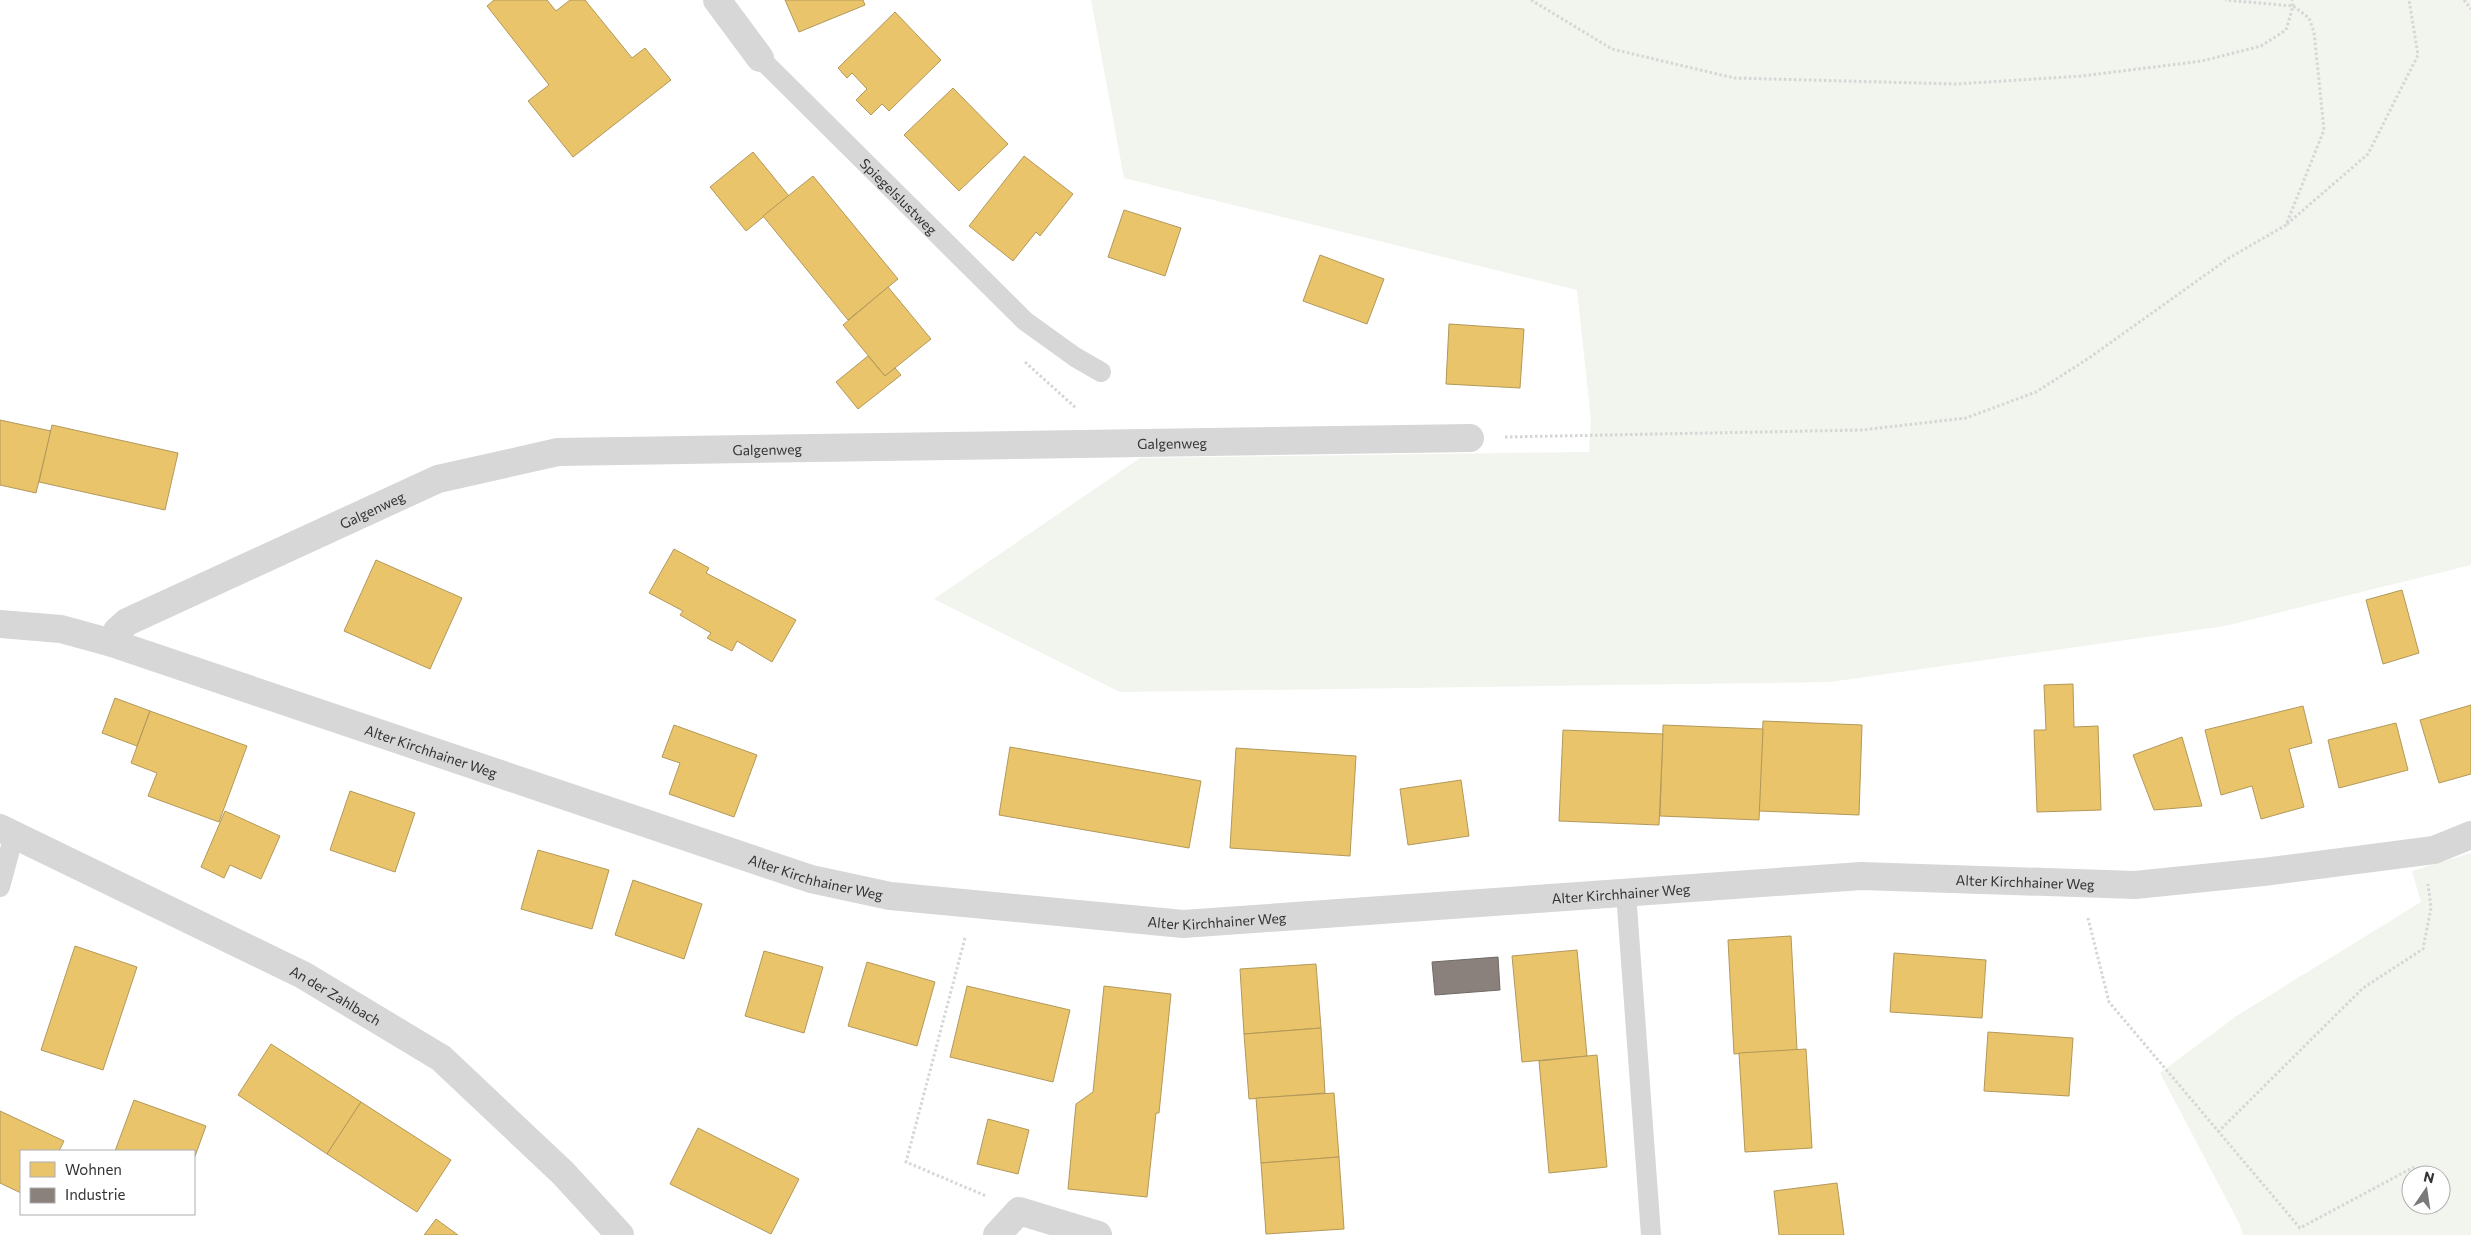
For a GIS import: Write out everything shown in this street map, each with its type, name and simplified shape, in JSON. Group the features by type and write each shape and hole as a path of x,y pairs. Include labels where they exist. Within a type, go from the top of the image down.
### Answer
{"street":[{"name":"Spiegelslustweg","path":"717,0 760,58"},
{"name":"Galgenweg","path":"112,643 117,631 127,622 438,479 558,452 1470,438"},
{"name":"Alter Kirchhainer Weg","path":"0,624 61,630 112,643 811,879 890,896 1182,924 1861,876 2135,885 2263,872 2434,850 2471,835"},
{"name":"An der Zahlbach","path":"7,832 303,975 441,1058 563,1173 620,1235"},
{"path":"997,1235 1019,1210 1098,1235"}],"lane":[{"name":"Spiegelslustweg","path":"760,58 1025,321 1075,357 1101,372"},
{"path":"0,887 7,832"},
{"path":"1626,893 1651,1235"}],"path":[{"path":"1530,0 1612,49 1734,78 1956,84 2082,76 2202,61 2261,46 2286,30 2293,6 2292,0"},
{"path":"2225,0 2293,6 2309,18 2314,32 2324,130 2286,225"},
{"path":"1470,438 1862,430 1966,418 2036,392 2089,358 2229,258 2286,225 2368,154 2418,56 2409,0"},
{"path":"2464,0 2471,10"},
{"path":"2218,1132 2363,988 2423,949 2431,908 2425,851"},
{"path":"2079,884 2108,1002 2300,1228 2401,1174"},
{"path":"974,905 906,1162 1019,1210"}],"shaded area":[{"path":"1091,0 2471,0 2471,565 2225,626 1830,682 1120,692 934,599 1140,458 1589,452 1591,420 1577,290 1124,178"},
{"path":"2471,853 2471,1235 2243,1235 2240,1225 2160,1073 2238,1015 2421,902 2412,871"}],"building: Wohnen":[{"path":"494,0 547,0 556,11 570,0 585,0 632,58 645,48 671,80 573,157 528,101 549,85 487,6"},
{"path":"785,0 863,0 865,5 799,32"},
{"path":"895,12 941,60 889,111 882,104 871,115 856,100 867,89 852,73 847,78 838,68"},
{"path":"953,88 1008,144 959,191 904,135"},
{"path":"753,152 789,196 746,231 710,187"},
{"path":"1024,156 1073,194 1040,236 1036,232 1013,261 969,226"},
{"path":"813,176 898,279 848,320 763,216"},
{"path":"1124,210 1181,228 1165,276 1108,257"},
{"path":"1320,255 1384,279 1367,324 1303,301"},
{"path":"888,287 931,339 885,376 843,325"},
{"path":"1449,324 1524,329 1520,388 1446,384"},
{"path":"868,356 885,376 895,368 901,375 858,409 836,382"},
{"path":"0,420 51,431 36,493 0,485"},
{"path":"52,425 178,453 165,510 39,482"},
{"path":"674,549 709,568 706,573 796,620 772,662 737,641 732,651 707,638 711,633 680,615 683,611 649,593"},
{"path":"376,560 462,598 430,669 344,631"},
{"path":"2402,590 2419,653 2383,664 2366,600"},
{"path":"2073,684 2074,727 2098,726 2101,810 2037,812 2034,730 2046,730 2044,685"},
{"path":"115,698 150,711 137,746 102,733"},
{"path":"2471,705 2471,774 2439,783 2420,720"},
{"path":"2303,706 2312,743 2289,749 2304,807 2261,819 2252,786 2221,795 2205,730"},
{"path":"150,711 247,746 219,822 148,796 157,773 131,763"},
{"path":"1763,721 1862,725 1859,815 1759,811"},
{"path":"2396,723 2408,770 2339,788 2328,740"},
{"path":"674,725 757,755 734,817 669,794 680,763 662,757"},
{"path":"1663,725 1763,729 1759,820 1660,816"},
{"path":"1563,730 1663,734 1659,825 1559,821"},
{"path":"2182,737 2202,806 2154,810 2133,755"},
{"path":"1010,747 1201,781 1189,848 999,815"},
{"path":"1236,748 1356,756 1350,856 1230,848"},
{"path":"1461,780 1469,836 1408,845 1400,789"},
{"path":"350,791 415,813 395,872 330,850"},
{"path":"225,811 280,836 261,879 230,865 224,878 201,867"},
{"path":"538,850 609,870 592,929 521,909"},
{"path":"633,880 702,904 684,959 615,935"},
{"path":"1791,936 1797,1050 1734,1054 1728,940"},
{"path":"75,946 137,967 103,1070 41,1050"},
{"path":"1577,950 1587,1056 1522,1062 1512,956"},
{"path":"764,951 823,967 804,1033 745,1016"},
{"path":"1894,953 1986,960 1982,1018 1890,1012"},
{"path":"867,962 935,982 917,1046 848,1026"},
{"path":"1316,964 1321,1028 1244,1034 1240,969"},
{"path":"967,986 1070,1010 1053,1082 950,1057"},
{"path":"1104,986 1171,994 1159,1113 1156,1113 1147,1197 1068,1189 1076,1104 1093,1092"},
{"path":"1321,1028 1325,1093 1249,1099 1244,1034"},
{"path":"1988,1032 2073,1038 2069,1096 1984,1091"},
{"path":"271,1044 361,1102 327,1154 238,1095"},
{"path":"1806,1049 1812,1148 1745,1152 1739,1053"},
{"path":"1597,1055 1607,1167 1549,1173 1539,1061"},
{"path":"1334,1093 1339,1157 1261,1163 1256,1098"},
{"path":"134,1100 206,1126 195,1156 195,1150 115,1150"},
{"path":"361,1102 451,1160 417,1212 327,1154"},
{"path":"0,1111 64,1141 60,1150 20,1150 20,1193 0,1183"},
{"path":"988,1119 1029,1130 1018,1174 977,1164"},
{"path":"698,1128 799,1179 771,1234 670,1184"},
{"path":"1339,1157 1344,1229 1266,1234 1261,1163"},
{"path":"1837,1183 1844,1235 1779,1235 1774,1191"},
{"path":"436,1219 458,1235 424,1235"}],"building: Industrie":[{"path":"1498,957 1500,990 1435,995 1432,962"}]}
